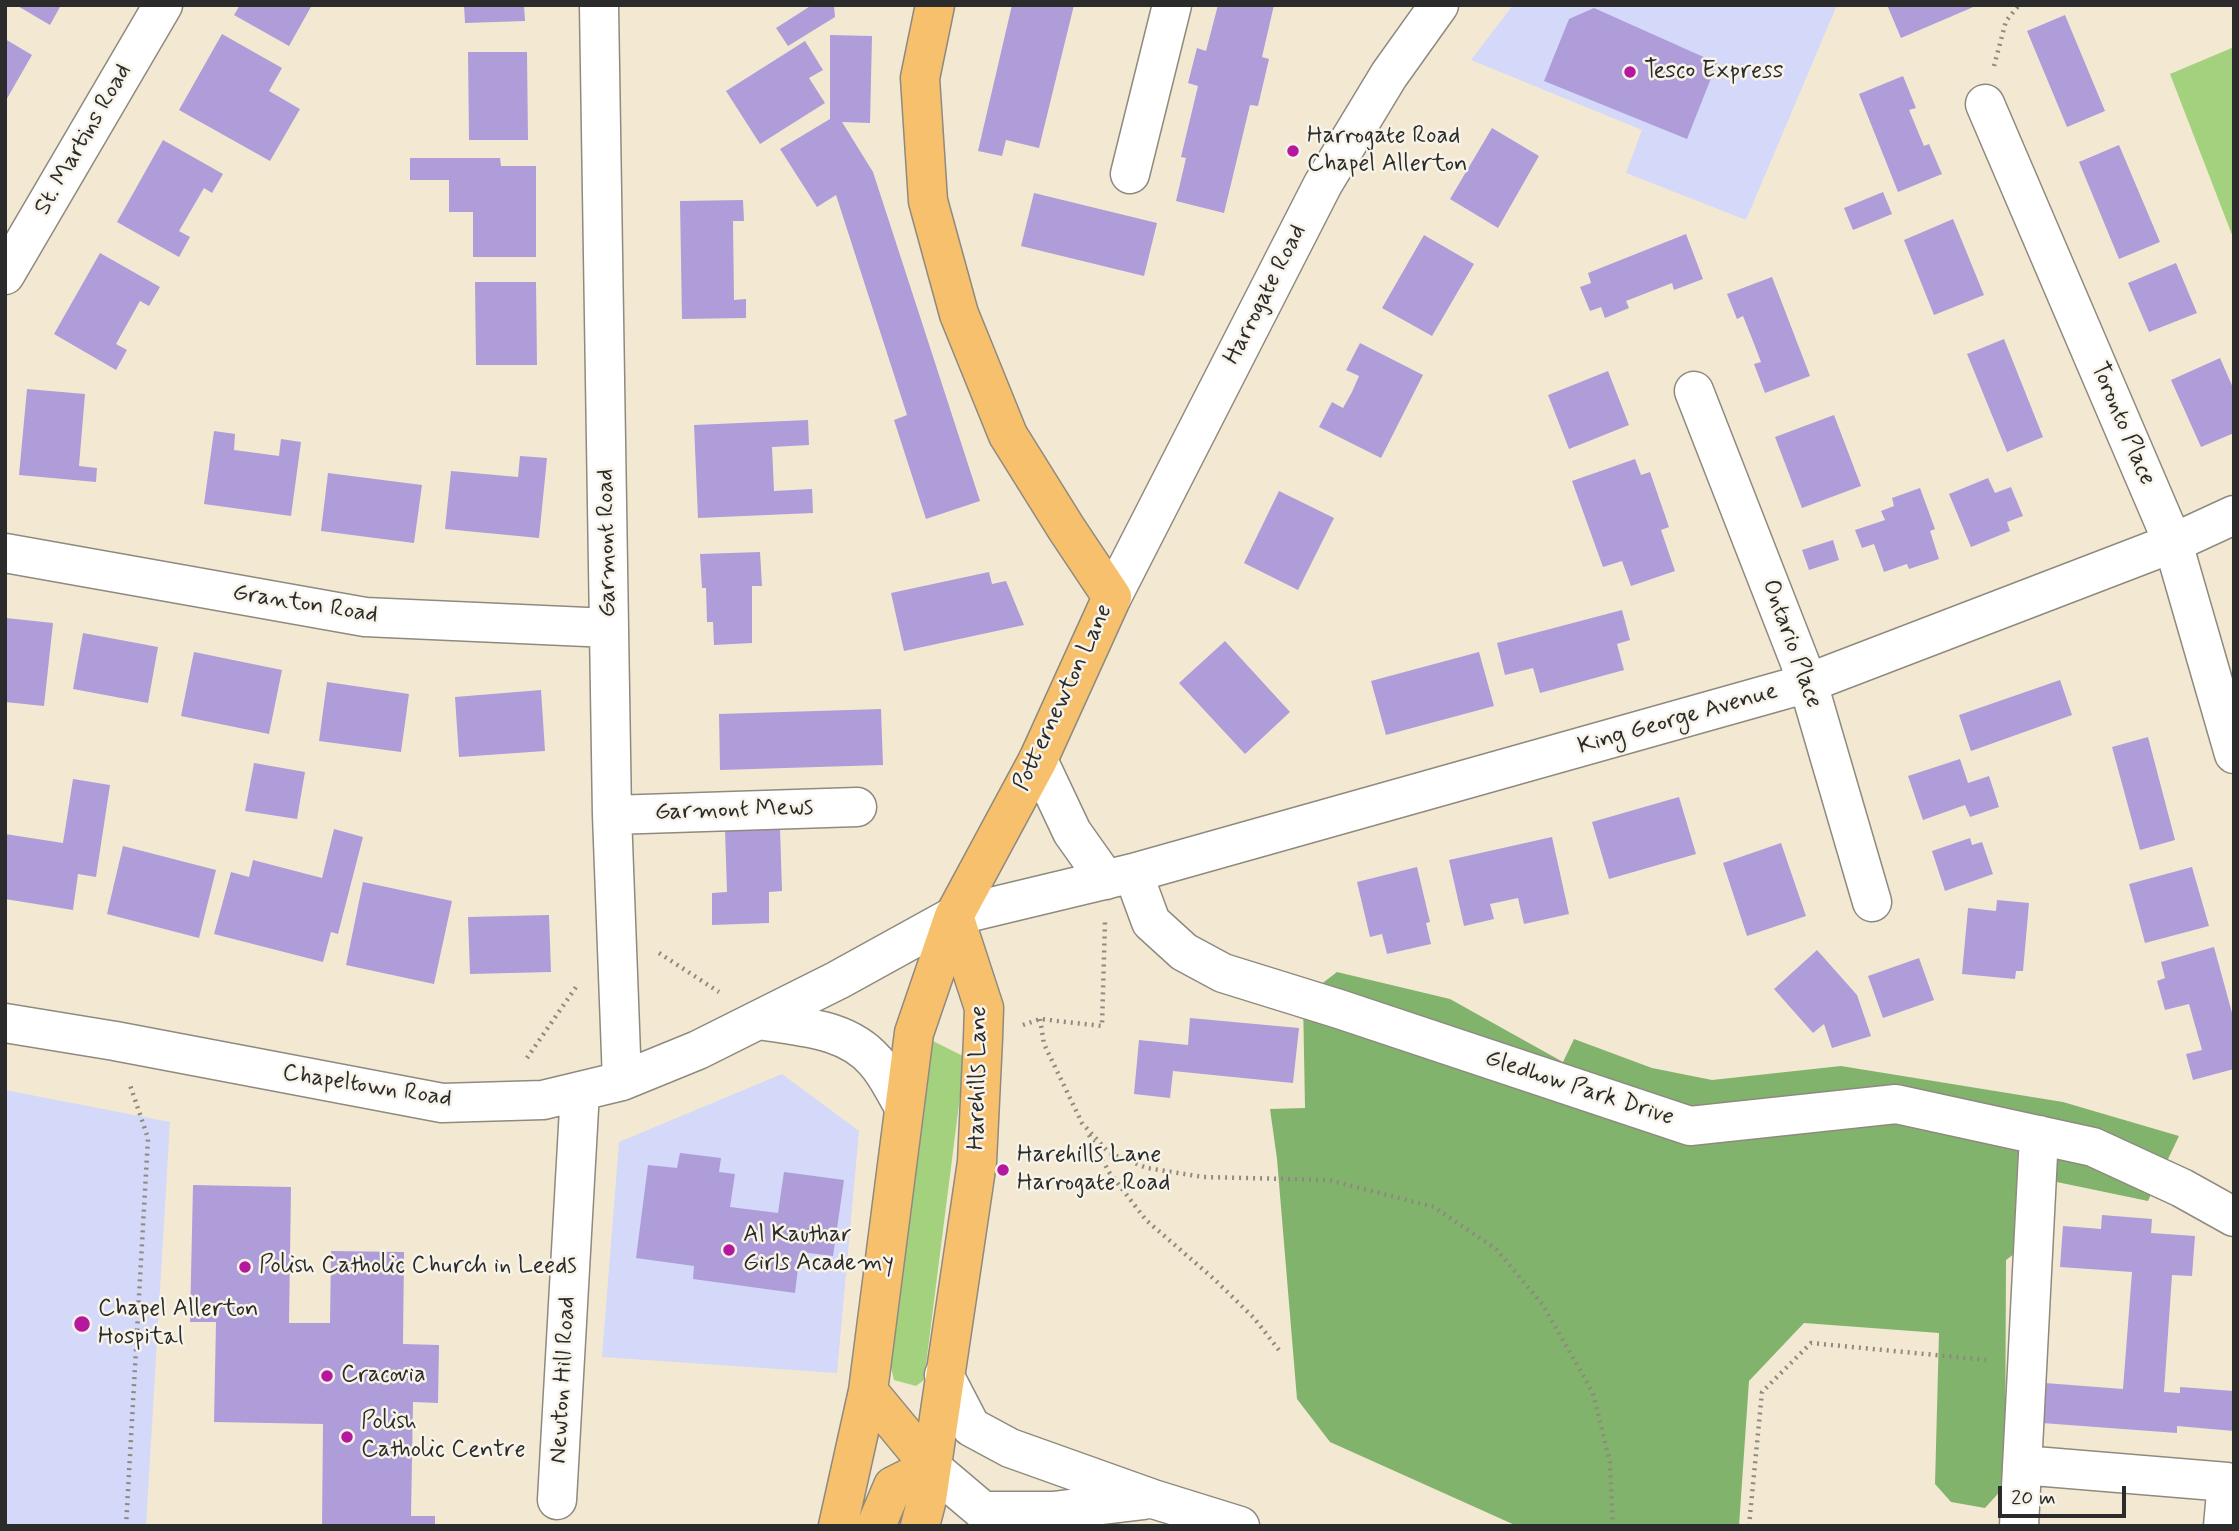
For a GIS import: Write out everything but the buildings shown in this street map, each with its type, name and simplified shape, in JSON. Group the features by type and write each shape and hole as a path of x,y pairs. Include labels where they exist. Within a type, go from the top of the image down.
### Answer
{"main road":[{"name":"Potternewton Lane","path":"935,5 920,78 928,201 959,314 1008,435 1112,597 1038,760 954,916"},
{"name":"Harehills Lane","path":"920,1526 978,1162 985,1007 954,916"},
{"path":"838,1526 868,1391 914,1033 954,916"},
{"path":"868,1391 931,1467 892,1486 876,1526"}],"street":[{"name":"St. Martins Road","path":"5,275 163,5"},
{"name":"Garmont Road","path":"599,5 612,815 622,1081"},
{"path":"1130,174 1172,5"},
{"name":"Harrogate Road","path":"1112,597 1323,184 1389,75 1439,5"},
{"name":"Toronto Place","path":"1985,104 2173,543 2234,754"},
{"name":"Ontario Place","path":"1694,391 1808,684 1872,902"},
{"name":"King George Avenue","path":"954,916 1120,876 1808,684 2173,543 2234,515"},
{"name":"Granton Road","path":"5,553 365,617 609,628"},
{"path":"1038,760 1072,832 1120,876"},
{"name":"Garmont Mews","path":"612,815 856,807"},
{"name":"Gledhow Park Drive","path":"1120,876 1151,922 1184,952 1223,973 1690,1126 1896,1104 2093,1147 2182,1188 2234,1217"},
{"name":"Chapeltown Road","path":"5,1023 116,1041 442,1103 543,1100 622,1081 698,1050 760,1020 954,916"},
{"path":"760,1020 837,1034 858,1044 876,1061 904,1107"},
{"name":"Newton Hill Road","path":"557,1500 580,1091"},
{"path":"2019,1526 2039,1135"},
{"path":"944,1375 971,1427 1010,1448 1153,1499 1240,1526"},
{"path":"1010,1448 931,1467 969,1518 1153,1499"},
{"path":"2022,1465 2227,1482 2222,1526"}],"path":[{"path":"1985,104 2006,21 2019,5"},
{"path":"983,1038 1040,1019 1102,1026 1120,876"},
{"path":"1040,1019 1044,1044 1109,1172 1146,1220 1254,1318 1279,1350"},
{"path":"116,1041 148,1139 126,1526"},
{"path":"1085,1128 1109,1153 1147,1168 1203,1177 1329,1181 1434,1207 1496,1248 1543,1305 1593,1393 1610,1462 1613,1526"},
{"path":"1749,1526 1762,1392 1811,1343 2027,1364"}],"shaded area":[{"path":"1513,5 1837,5 1746,220 1626,173 1642,130 1471,60"},
{"name":"Al Kauthar Girls Academy","path":"782,1074 859,1131 837,1373 602,1357 619,1142"},
{"name":"Chapel Allerton Hospital","path":"5,1090 170,1122 146,1526 5,1526"}],"green space":[{"path":"2234,47 2234,240 2170,74"},
{"path":"1337,972 1450,999 1563,1062 1574,1039 1652,1068 1712,1080 1841,1066 2063,1102 2179,1136 2148,1201 2028,1176 2018,1251 2006,1260 2005,1486 1985,1508 1951,1502 1935,1484 1939,1333 1804,1323 1749,1381 1739,1526 1517,1526 1330,1442 1297,1399 1277,1159 1270,1109 1305,1108 1303,998"},
{"path":"933,1041 965,1057 924,1380 916,1386 894,1380 891,1368"}],"place":[{"name":"Tesco Express","path":"1630,72"},
{"name":"Harrogate Road Chapel Allerton","path":"1293,151"},
{"name":"Harehills Lane Harrogate Road","path":"1003,1170"},
{"name":"Al Kauthar Girls Academy","path":"729,1250"},
{"name":"Polish Catholic Church in Leeds","path":"245,1267"},
{"name":"Chapel Allerton Hospital","path":"82,1324"},
{"name":"Cracovia","path":"327,1376"},
{"name":"Polish Catholic Centre","path":"347,1437"}]}
